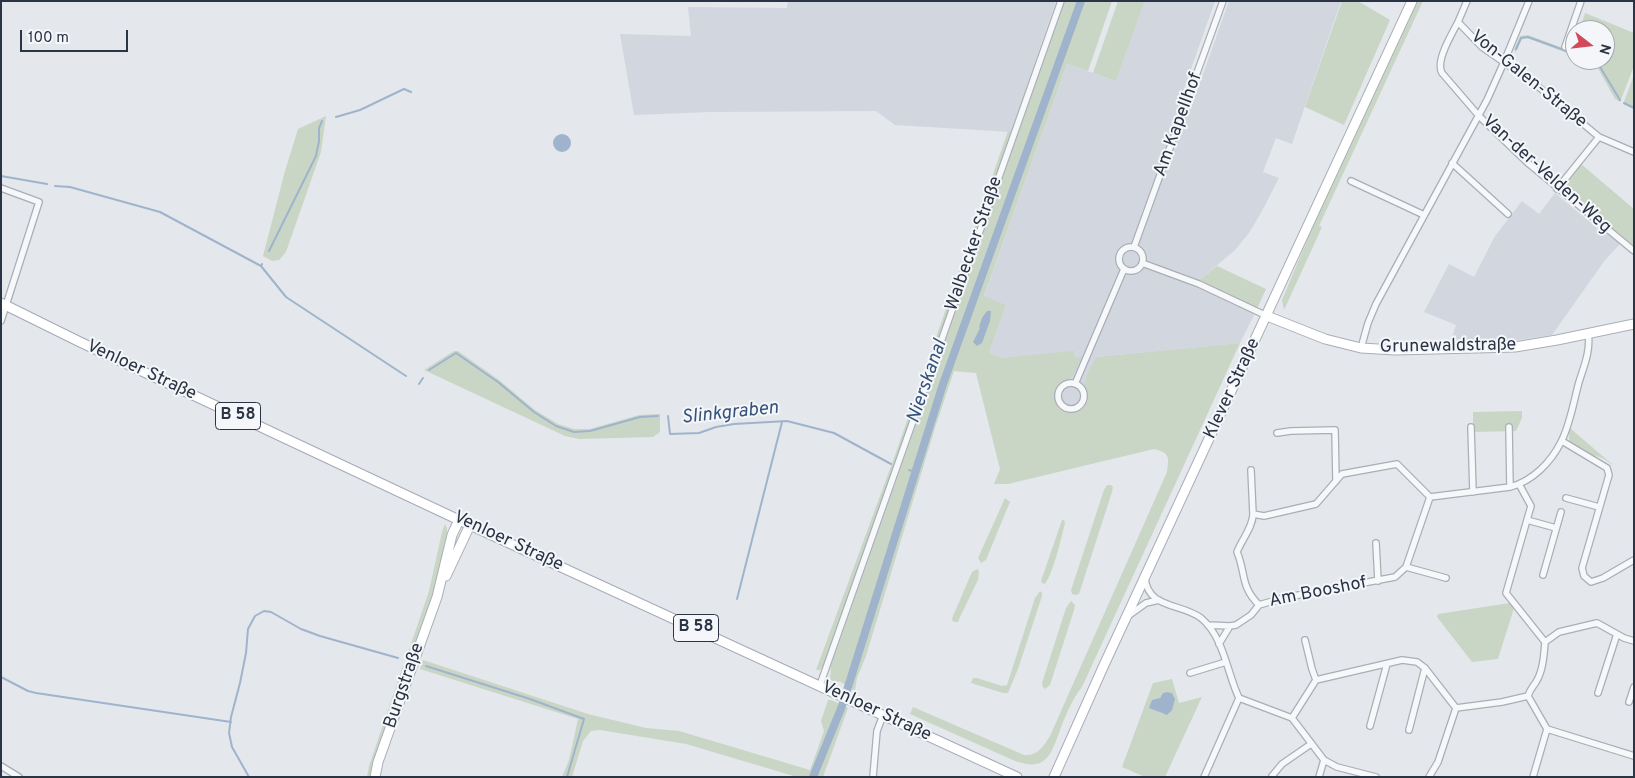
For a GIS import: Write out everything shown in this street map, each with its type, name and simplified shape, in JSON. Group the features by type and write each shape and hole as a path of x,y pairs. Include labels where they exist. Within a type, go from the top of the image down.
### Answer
{"main road":[{"name":"Klever Straße","path":"1054,777 1412,1"},
{"name":"Venloer Straße","path":"4,304 459,520 1017,777"},
{"name":"Grunewaldstraße","path":"1266,316 1318,337 1362,348 1395,350 1509,347 1542,343 1634,324"},
{"name":"Burgstraße","path":"375,777 378,762 436,596 452,535 459,520"},
{"name":"Burgstraße","path":"436,596 470,525"}],"street":[{"name":"Walbecker Straße","path":"820,685 1061,1"},
{"name":"Am Kapellhof","path":"1076,384 1124,269 1119,262 1120,254 1126,248 1134,247 1223,1"},
{"name":"Von-Galen-Straße","path":"1442,73 1439,68 1440,60 1468,1"},
{"path":"1362,348 1374,309 1478,116 1504,62 1529,1"},
{"path":"1574,20 1581,1"},
{"name":"Von-Galen-Straße","path":"1458,22 1482,46 1535,84 1599,137 1634,152"},
{"name":"Van-der-Velden-Weg","path":"1442,73 1478,116 1529,164 1634,252"},
{"name":"Von-Galen-Straße","path":"1557,188 1599,137"},
{"path":"1452,164 1508,214"},
{"path":"1351,181 1424,215"},
{"path":"1,188 39,202 4,304 1,321"},
{"path":"1124,269 1132,271 1137,269 1142,263 1141,253 1134,247"},
{"path":"1142,263 1199,284 1266,316"},
{"path":"1430,497 1510,487 1519,484 1543,467 1562,441 1588,352 1588,333"},
{"path":"1076,384 1082,389 1084,397 1080,405 1068,408 1059,401 1058,392 1063,385 1076,384"},
{"path":"1472,427 1472,492"},
{"path":"1509,427 1510,487"},
{"path":"1277,433 1335,430 1336,481"},
{"path":"1562,441 1607,468 1609,475 1582,568 1584,576 1591,582 1603,578 1634,560"},
{"path":"1254,514 1264,516 1316,504 1342,474 1397,464 1430,497"},
{"name":"Am Booshof","path":"1252,470 1253,521 1237,552 1241,561 1243,580 1251,597 1259,605"},
{"path":"1519,484 1532,506 1506,593 1546,642"},
{"path":"1430,497 1406,567 1446,578"},
{"path":"1566,498 1599,507"},
{"path":"1543,575 1561,512"},
{"path":"1527,520 1556,528"},
{"name":"Am Booshof","path":"1376,543 1378,581"},
{"name":"Am Booshof","path":"1230,626 1236,625 1251,615 1259,605 1283,598 1395,577 1406,567"},
{"path":"1145,577 1147,590 1152,596 1200,617 1208,625 1219,644 1239,698 1292,718 1324,760 1337,767 1376,777"},
{"path":"1127,616 1146,603 1159,600"},
{"path":"1634,641 1597,623 1559,632 1546,642 1544,659 1536,683 1531,687 1528,696 1547,729 1634,756"},
{"path":"1208,625 1230,626 1219,644"},
{"path":"1598,693 1617,634"},
{"path":"1305,640 1316,680"},
{"path":"1292,718 1316,680 1402,660 1417,662 1425,668 1456,708"},
{"path":"1190,673 1226,662"},
{"path":"1370,726 1387,664"},
{"path":"1409,730 1425,668"},
{"path":"1629,702 1634,687"},
{"path":"1456,708 1502,702 1528,696"},
{"path":"1204,777 1239,698"},
{"path":"1429,777 1438,762 1456,708"},
{"path":"873,777 876,731 883,715"},
{"path":"1533,777 1547,729"},
{"path":"1272,776 1282,764 1311,744"},
{"path":"1319,777 1324,760"},
{"path":"1,766 19,777"}],"shaded area":[{"path":"788,1 1056,1 1011,132 895,125 876,111 710,112 634,115 620,34 691,36 688,7 787,8"},
{"path":"1145,1 1215,1 1179,103 1191,108 1229,1 1341,1 1292,144 1276,138 1263,172 1279,178 1262,211 1249,233 1235,250 1202,278 1193,281 1256,311 1240,343 1096,357 1085,383 1088,395 1087,402 1081,410 1068,412 1062,410 1057,405 1055,394 1075,358 1074,352 1001,358 989,353 1006,305 984,297 1067,64 1116,81"},
{"path":"1555,193 1603,233 1605,231 1620,244 1605,260 1552,335 1512,341 1450,344 1456,325 1424,312 1449,264 1474,277 1495,236 1522,201 1539,214"}],"green space":[{"path":"1065,1 1112,1 1088,71 1067,64 984,296 1006,305 989,353 1001,358 1074,351 1075,358 1082,357 1072,377 1059,385 1055,394 1056,402 1060,409 1073,412 1081,409 1087,403 1086,380 1096,357 1240,343 1049,755 1039,763 1025,764 910,714 913,707 1024,755 1033,754 1040,750 1050,736 1167,472 1168,459 1163,452 1154,449 1008,484 994,484 1000,469 976,373 954,371 866,656 857,678 855,691 839,681 837,684 830,679 831,666"},
{"path":"1118,1 1145,1 1116,81 1093,73"},
{"path":"1342,1 1358,1 1390,20 1344,125 1305,107"},
{"path":"1417,1 1423,1 1319,226 1322,227 1284,310 1282,300 1314,224"},
{"path":"1585,13 1602,20 1583,20"},
{"path":"1615,25 1634,33 1634,66 1620,102 1615,99 1599,70 1615,70"},
{"path":"1528,35 1565,49 1565,52 1527,38 1522,39 1516,52 1514,50 1520,36"},
{"path":"1634,75 1634,109 1623,104"},
{"path":"326,116 321,152 286,252 279,260 272,261 263,256 298,129"},
{"path":"1008,131 1011,132 824,664 820,670 816,670 894,458"},
{"path":"1581,164 1634,209 1634,247 1571,194 1566,185"},
{"path":"1217,266 1266,289 1256,311 1192,281 1202,278"},
{"path":"454,351 458,351 499,380 535,410 558,424 574,429 590,429 639,415 660,414 660,432 653,437 579,439 565,436 424,370"},
{"path":"1522,411 1522,418 1516,431 1473,432 1473,412"},
{"path":"1570,428 1613,465 1603,458 1581,451 1572,445 1569,435"},
{"path":"1107,485 1113,487 1112,492 1079,594 1075,595 1072,594 1071,590"},
{"path":"1005,498 1010,502 986,560 981,563 978,558"},
{"path":"1062,520 1065,523 1059,546 1045,584 1041,581"},
{"path":"445,524 447,537 433,594 413,649 408,653 429,591"},
{"path":"977,569 979,571 978,580 958,622 954,622 952,620 953,616 972,572"},
{"path":"1040,591 1042,596 1008,693 971,683 973,678 977,678 1002,686 1007,685 1035,598"},
{"path":"1071,601 1075,605 1074,610 1050,685 1045,689 1042,683 1066,608"},
{"path":"1510,603 1514,608 1498,659 1472,662 1437,617 1438,614"},
{"path":"423,660 588,714 646,728 679,731 810,770 824,731 821,721 828,700 848,708 823,777 797,777 686,744 600,730 591,731 583,741 572,777 562,777 569,760 578,719 420,669"},
{"path":"403,666 405,674 370,777 367,777 369,766"},
{"path":"1172,679 1179,703 1202,697 1165,777 1145,777 1122,767 1153,683","holes":["1167,692 1172,693 1163,714 1156,710 1162,695"]}],"water":[{"path":"558,134 566,134 571,139 569,150 558,152 553,147 553,139"},
{"path":"987,311 991,311 990,321 982,343 977,346 973,342 980,328 982,318"},
{"path":"1163,693 1172,693 1175,699 1172,710 1167,715 1149,708 1152,700 1160,698"}],"waterway":[{"name":"Nierskanal","path":"813,777 842,706 943,384 1081,1"},
{"path":"1516,49 1521,38 1528,37 1565,50"},
{"path":"1602,70 1620,100"},
{"path":"336,117 360,110 404,89 411,92"},
{"path":"1624,103 1634,108"},
{"path":"269,251 316,156 319,128 322,121"},
{"path":"1,176 47,184"},
{"path":"55,186 70,187 160,212 261,266"},
{"path":"262,264 261,266 286,297 406,376"},
{"path":"429,370 456,353 498,382 534,412 556,426 574,432 590,431 640,417 658,416"},
{"path":"419,384 423,378"},
{"name":"Slinkgraben","path":"668,416 670,434 699,433 716,427 734,424 787,421 834,433 891,464"},
{"path":"737,599 782,422"},
{"name":"Nierskanal","path":"909,470 915,472"},
{"path":"249,777 232,747 229,733 246,653 248,629 255,616 264,611 271,612 301,629 320,636 398,658"},
{"path":"426,666 530,699 584,719 567,777"},
{"path":"1,677 28,691 36,693 231,722"}]}
